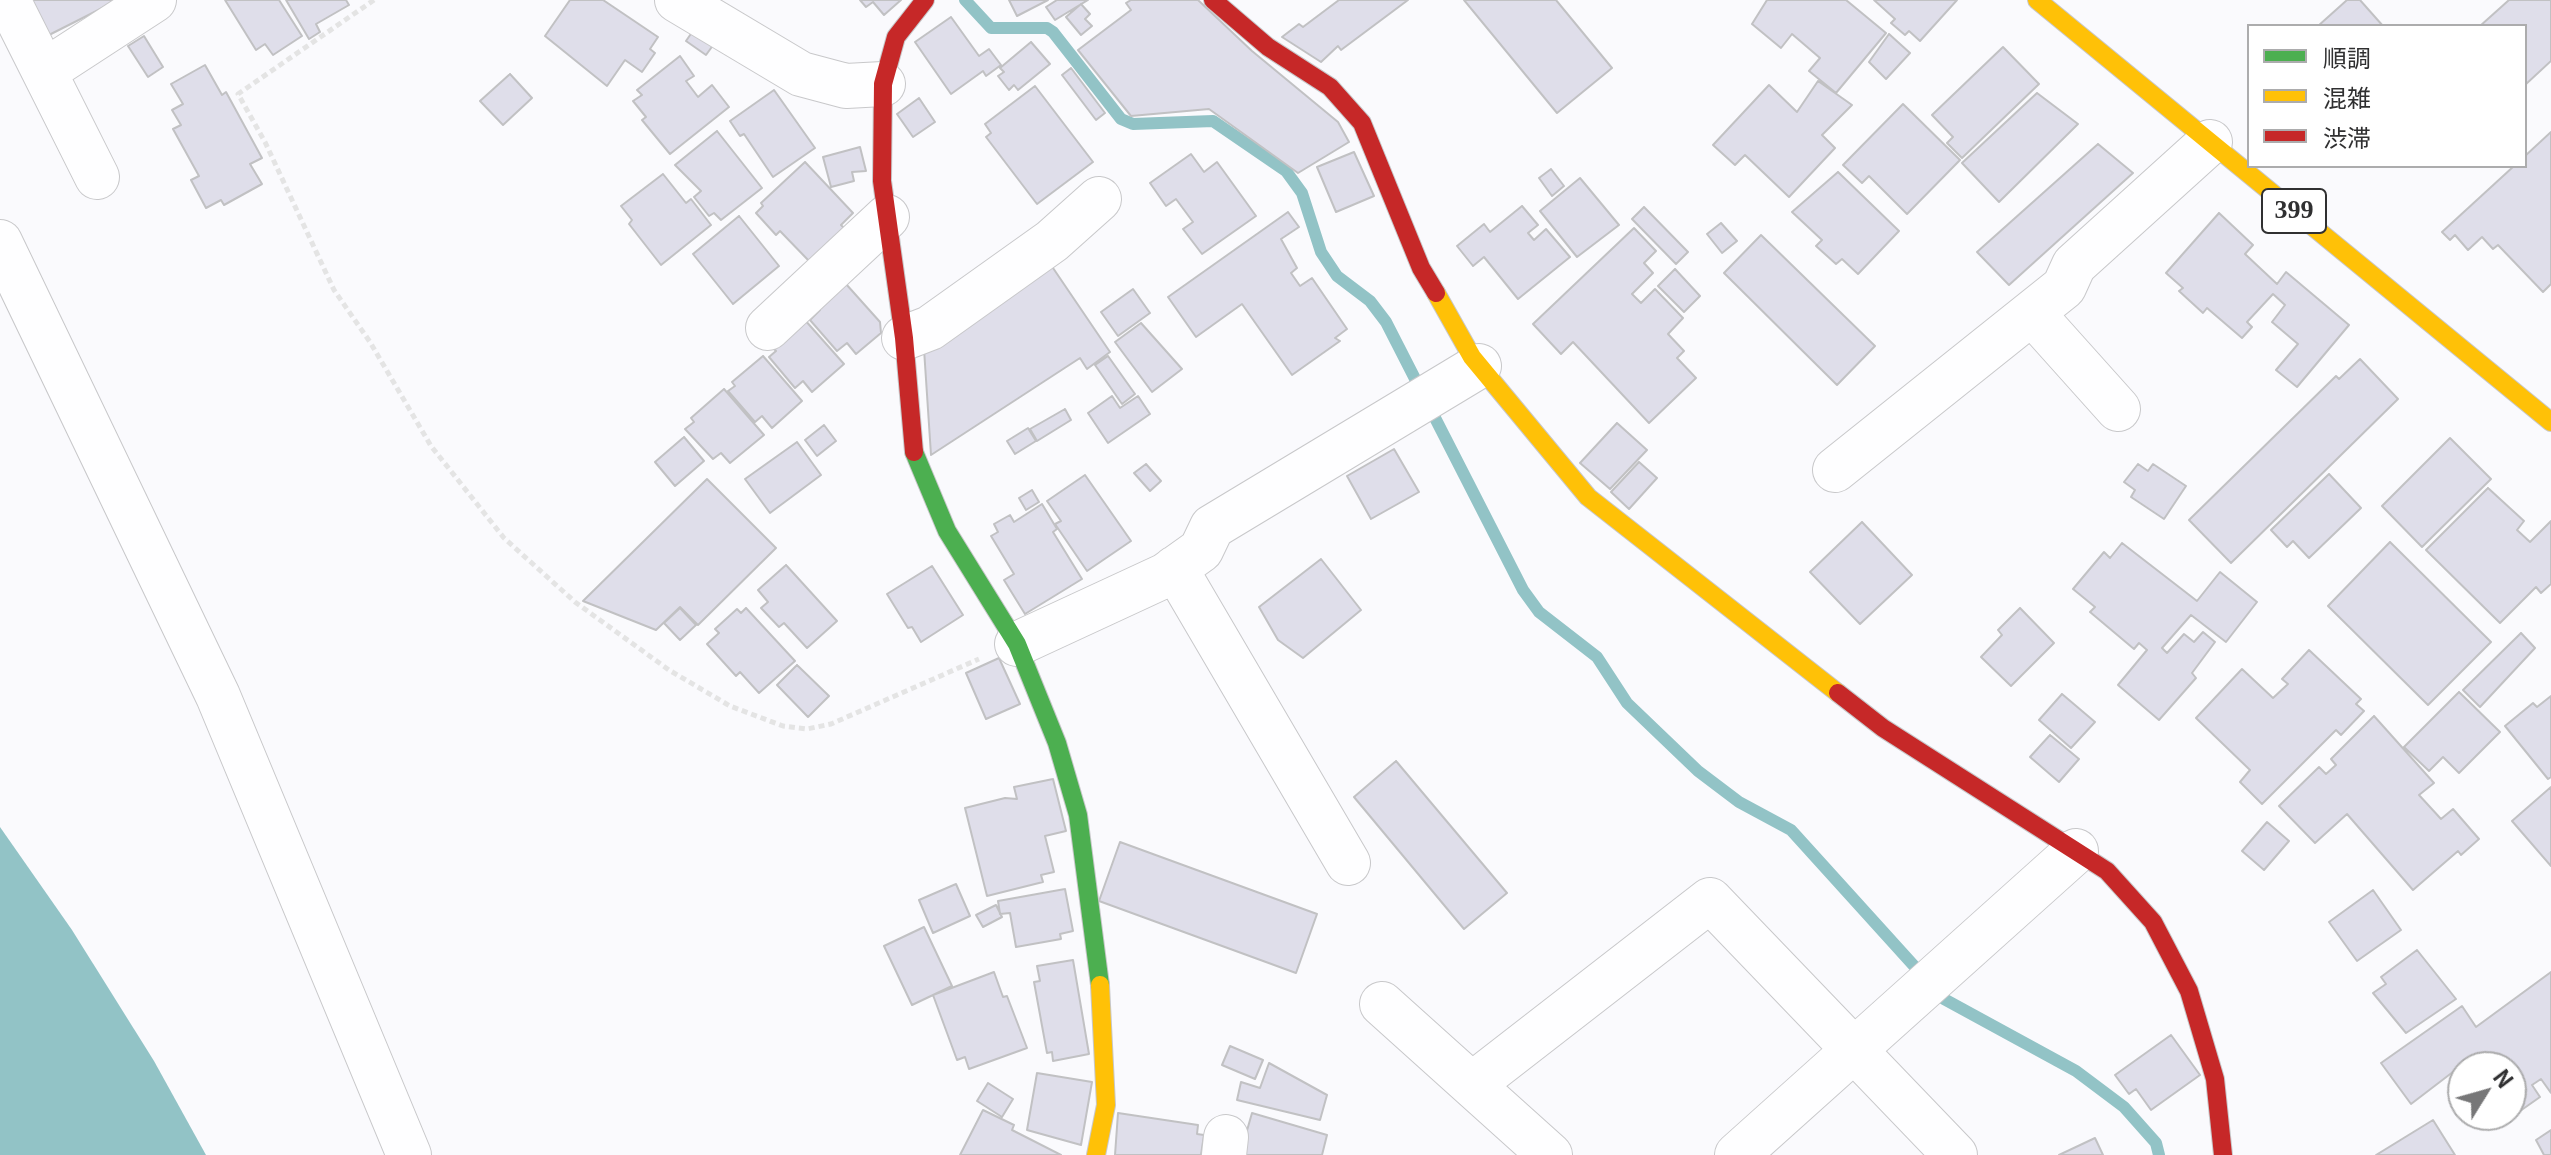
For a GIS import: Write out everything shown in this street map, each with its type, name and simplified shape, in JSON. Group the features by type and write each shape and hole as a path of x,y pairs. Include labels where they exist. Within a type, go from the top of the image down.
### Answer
{"main road":[{"path":"925,0 896,37 883,84 882,181 904,338 912,448 947,531 1017,644 1057,743 1078,815 1100,983 1106,1105 1096,1155"},
{"path":"1213,0 1268,47 1330,87 1362,123 1421,268 1479,366 1588,497 1883,728 2107,871 2153,922 2189,991 2215,1079 2223,1155"},
{"name":"399","path":"2037,0 2551,422"}],"street":[{"path":"8,0 97,177"},
{"path":"45,71 154,0"},
{"path":"677,0 801,74 846,86 883,84"},
{"path":"1835,470 2064,287 2074,265 2210,142"},
{"path":"904,338 930,328 1040,250 1099,199"},
{"path":"768,328 887,217"},
{"path":"0,242 218,696 409,1155"},
{"path":"2032,313 2118,409"},
{"path":"1017,644 1175,568 1201,550 1212,527 1479,366"},
{"path":"1175,568 1348,863"},
{"path":"1737,1155 2076,851"},
{"path":"1473,1084 1710,900 1955,1155"},
{"path":"1382,1004 1550,1155"}],"path":[{"path":"374,0 238,94 265,142 334,290 370,342 431,446 504,538 575,602 669,670 730,706 783,726 807,729 831,724 1017,644"}],"water":[{"path":"0,827 72,930 154,1061 206,1155 0,1155"}],"building":[{"path":"29,0 118,0 47,36"},
{"path":"225,0 279,0 302,36 273,55 265,44 256,50"},
{"path":"286,0 346,0 349,5 316,24 320,32 309,39"},
{"path":"570,0 603,0 658,37 650,49 655,53 642,72 625,60 607,86 545,36"},
{"path":"860,0 901,0 884,15 873,2 866,7"},
{"path":"1009,0 1048,0 1017,16"},
{"path":"1057,0 1088,0 1055,20 1046,7"},
{"path":"1131,0 1198,0 1252,51 1338,122 1349,142 1298,173 1209,109 1131,116 1078,50 1131,10 1126,3"},
{"path":"1339,0 1408,0 1341,50 1338,46 1321,62 1282,37 1299,24 1303,27"},
{"path":"1464,0 1556,0 1612,68 1557,113"},
{"path":"1767,0 1846,0 1886,33 1836,93 1809,71 1820,58 1792,34 1781,48 1752,24"},
{"path":"1874,0 1957,0 1920,41 1909,31 1905,35 1891,23 1895,19"},
{"path":"2347,0 2360,0 2381,24 2320,24"},
{"path":"2509,0 2551,0 2551,61 2527,83 2527,24 2482,24"},
{"path":"1081,4 1090,14 1085,19 1092,26 1081,35 1066,17"},
{"path":"951,17 979,56 989,49 1001,65 986,76 983,71 951,94 915,42"},
{"path":"699,22 719,37 706,55 686,41"},
{"path":"1889,34 1910,53 1886,79 1869,62"},
{"path":"144,36 163,67 148,77 128,46"},
{"path":"1031,42 1050,64 1018,90 1014,85 1009,90 998,76 1004,72 1000,68"},
{"path":"2003,47 2039,84 1962,158 1947,143 1953,137 1932,115"},
{"path":"680,56 694,76 686,81 698,97 712,85 729,107 670,154 642,120 646,117 633,101 642,95 637,90"},
{"path":"205,65 222,95 226,92 262,158 250,164 262,184 224,205 221,200 206,208 191,180 199,176 173,129 181,125 172,110 183,104 171,84"},
{"path":"1071,68 1105,113 1096,120 1062,75"},
{"path":"510,74 532,98 503,125 480,101"},
{"path":"1818,81 1852,105 1822,135 1835,148 1789,197 1745,155 1735,165 1713,145 1769,85 1797,112"},
{"path":"1035,86 1093,162 1037,204 986,137 991,133 985,124"},
{"path":"774,90 815,148 773,177 744,134 740,136 730,121"},
{"path":"2037,93 2078,124 1999,202 1962,163"},
{"path":"919,98 935,122 913,137 897,114"},
{"path":"1903,104 1960,160 1907,214 1869,176 1862,183 1843,165"},
{"path":"717,131 762,188 721,220 714,213 709,216 694,197 701,191 675,165"},
{"path":"2551,132 2551,284 2543,292 2498,245 2493,249 2482,237 2468,250 2455,235 2450,240 2442,232 2512,168 2527,168 2527,154"},
{"path":"2098,144 2133,173 2009,285 1977,252"},
{"path":"860,147 866,171 852,172 854,181 831,187 823,157"},
{"path":"1354,152 1374,196 1336,212 1317,167"},
{"path":"1191,154 1204,172 1217,162 1256,216 1202,254 1183,229 1193,222 1176,199 1166,206 1150,183"},
{"path":"805,162 853,213 841,225 844,228 809,261 780,231 776,235 756,213 763,206 761,203"},
{"path":"1551,169 1564,186 1552,196 1539,178"},
{"path":"1838,172 1899,231 1858,274 1842,259 1836,264 1816,246 1822,240 1792,212"},
{"path":"663,174 686,203 691,199 711,225 661,265 629,224 632,220 621,206"},
{"path":"1580,178 1619,225 1577,257 1540,211"},
{"path":"1522,206 1538,225 1528,233 1534,240 1546,229 1570,257 1518,299 1484,257 1473,266 1457,246 1484,224 1490,232"},
{"path":"1644,207 1688,252 1676,264 1632,219"},
{"path":"1288,212 1299,227 1281,239 1297,268 1291,273 1300,286 1312,278 1347,329 1335,338 1340,341 1292,375 1242,304 1196,337 1168,297"},
{"path":"2219,213 2253,245 2245,254 2277,284 2286,272 2349,325 2297,387 2276,370 2298,344 2272,322 2285,305 2273,294 2247,322 2252,327 2242,338 2207,308 2203,313 2179,291 2183,288 2166,273"},
{"path":"739,216 779,266 733,304 693,254"},
{"path":"1721,223 1737,241 1722,253 1707,234"},
{"path":"1634,228 1656,251 1644,263 1653,273 1632,294 1641,303 1655,289 1683,318 1668,334 1684,351 1677,358 1696,378 1649,423 1573,342 1561,354 1533,324"},
{"path":"1761,235 1875,346 1837,385 1724,273"},
{"path":"1051,265 1110,352 1087,369 1080,358 931,455 924,349"},
{"path":"1675,269 1700,296 1684,312 1658,286"},
{"path":"846,284 880,322 881,333 856,354 847,343 837,351 810,320 820,310 817,307"},
{"path":"1133,289 1150,313 1118,336 1101,312"},
{"path":"804,319 844,364 812,392 803,381 795,388 769,357 776,351 772,347"},
{"path":"1141,323 1182,369 1152,392 1115,342"},
{"path":"763,356 802,401 772,428 762,416 755,422 728,391 735,386 732,382"},
{"path":"1108,356 1135,394 1122,404 1095,365"},
{"path":"2360,359 2398,399 2231,563 2189,520 2336,376 2339,379"},
{"path":"724,389 764,435 730,463 721,453 713,459 685,429 694,422 691,418"},
{"path":"1112,396 1120,408 1138,396 1150,414 1108,443 1088,413"},
{"path":"1065,409 1071,420 1037,441 1030,429"},
{"path":"1617,423 1647,450 1610,489 1580,463"},
{"path":"824,425 836,441 817,456 805,440"},
{"path":"1028,428 1036,441 1015,454 1007,441"},
{"path":"684,437 704,461 675,486 655,462"},
{"path":"2450,438 2491,479 2422,547 2382,506"},
{"path":"797,442 821,475 770,513 745,479"},
{"path":"1394,449 1419,492 1371,519 1347,476"},
{"path":"1639,462 1657,478 1629,509 1611,492"},
{"path":"1146,464 1161,481 1150,491 1134,473"},
{"path":"2138,464 2148,471 2153,464 2186,486 2164,519 2131,497 2135,490 2124,482"},
{"path":"2329,474 2361,508 2309,558 2293,541 2287,547 2271,530"},
{"path":"1085,475 1131,541 1087,571 1055,524 1061,521 1047,501"},
{"path":"707,479 776,548 698,625 680,607 656,630 583,601"},
{"path":"2488,488 2524,521 2517,530 2530,542 2551,521 2551,584 2541,593 2536,587 2500,623 2426,550"},
{"path":"1032,490 1039,502 1026,510 1019,498"},
{"path":"1042,504 1057,529 1053,532 1082,579 1025,614 1004,580 1014,574 991,536 998,532 994,524 1010,515 1014,522"},
{"path":"1862,522 1912,575 1860,624 1810,572"},
{"path":"2390,542 2491,642 2428,705 2328,606"},
{"path":"2122,543 2197,601 2220,572 2257,602 2226,642 2191,615 2162,648 2167,653 2184,634 2194,642 2203,632 2215,642 2192,673 2196,678 2159,720 2118,685 2147,650 2139,643 2134,649 2090,612 2095,607 2073,589 2104,552 2110,558"},
{"path":"1321,559 1361,610 1303,658 1278,640 1259,607"},
{"path":"786,565 837,621 807,648 784,623 779,627 761,608 768,602 758,590"},
{"path":"932,566 963,615 921,642 912,627 908,628 887,594"},
{"path":"680,608 696,625 680,640 664,623"},
{"path":"746,608 795,661 759,693 740,672 736,676 707,644 719,633 715,629 737,609 741,613"},
{"path":"2020,608 2054,643 2011,686 1981,657 2002,635 1998,630"},
{"path":"2521,633 2535,648 2480,707 2463,690"},
{"path":"2309,650 2361,699 2356,704 2364,711 2341,735 2336,730 2262,804 2240,782 2250,770 2196,718 2242,669 2273,698 2288,684 2282,679"},
{"path":"999,658 1020,704 986,719 966,673"},
{"path":"797,665 829,696 808,717 777,685"},
{"path":"2459,692 2500,732 2459,773 2443,757 2429,771 2404,747"},
{"path":"2062,694 2095,722 2071,748 2039,720"},
{"path":"2551,696 2551,777 2548,779 2505,726 2533,703 2537,707"},
{"path":"2374,716 2434,783 2419,795 2441,819 2453,809 2479,839 2461,855 2458,851 2413,890 2347,814 2315,843 2279,806 2319,767 2326,774 2336,765 2331,759"},
{"path":"2050,735 2079,759 2059,782 2030,757"},
{"path":"1396,761 1507,893 1464,929 1354,797"},
{"path":"1053,779 1066,831 1045,836 1054,872 1041,875 1043,882 987,896 965,808 1005,798 1017,799 1014,787"},
{"path":"2551,787 2551,866 2512,821"},
{"path":"2267,822 2289,841 2264,870 2242,851"},
{"path":"1120,842 1317,914 1296,973 1099,901"},
{"path":"956,884 970,916 933,933 919,900"},
{"path":"1065,889 1073,931 1060,934 1061,939 1016,947 1010,913 1000,914 998,901"},
{"path":"2373,890 2401,930 2357,961 2329,922"},
{"path":"996,905 1002,917 983,927 976,915"},
{"path":"924,927 952,986 912,1005 884,946"},
{"path":"2417,950 2456,999 2406,1033 2373,993 2386,984 2381,977"},
{"path":"1073,960 1089,1054 1053,1061 1052,1052 1047,1053 1034,982 1040,981 1037,966"},
{"path":"994,972 1027,1048 969,1069 965,1057 957,1060 933,995"},
{"path":"2551,972 2551,1093 2541,1079 2532,1085 2540,1097 2527,1106 2527,1051 2447,1051 2447,1076 2411,1104 2381,1063 2462,1006 2476,1027"},
{"path":"2171,1035 2200,1075 2151,1110 2136,1089 2129,1094 2115,1075"},
{"path":"1230,1046 1263,1060 1255,1079 1222,1065"},
{"path":"1269,1063 1327,1095 1320,1120 1237,1100 1241,1082 1260,1088"},
{"path":"1037,1073 1092,1082 1081,1145 1027,1130"},
{"path":"988,1083 1013,1099 1002,1117 977,1101"},
{"path":"983,1110 1014,1125 1012,1130 1061,1155 960,1155"},
{"path":"1118,1113 1198,1125 1197,1134 1204,1135 1201,1155 1115,1155"},
{"path":"1252,1113 1327,1135 1322,1155 1240,1155"},
{"path":"2433,1120 2455,1155 2376,1155"},
{"path":"2551,1130 2551,1155 2544,1155 2536,1140"},
{"path":"2095,1138 2103,1155 2059,1155"}],"waterway":[{"path":"965,0 991,28 1047,28 1053,32 1121,119 1133,124 1213,121 1286,171 1302,193 1321,252 1337,276 1370,301 1386,322 1523,590 1539,612 1597,657 1627,703 1698,771 1739,802 1791,830 1944,999 2076,1071 2124,1107 2156,1143 2159,1155"}],"traffic: fast":[{"path":"914,452 947,531 1017,644 1057,743 1078,815 1100,985"}],"traffic: slow":[{"path":"2037,0 2551,422"},
{"path":"1436,293 1472,357 1588,497 1838,693"},
{"path":"1096,1155 1106,1105 1100,985"}],"traffic: jam":[{"path":"914,452 904,338 882,181 883,84 896,37 925,0"},
{"path":"1213,0 1268,47 1330,87 1362,123 1421,268 1436,293"},
{"path":"1838,693 1883,728 2107,871 2153,922 2189,991 2215,1079 2223,1155"}]}
